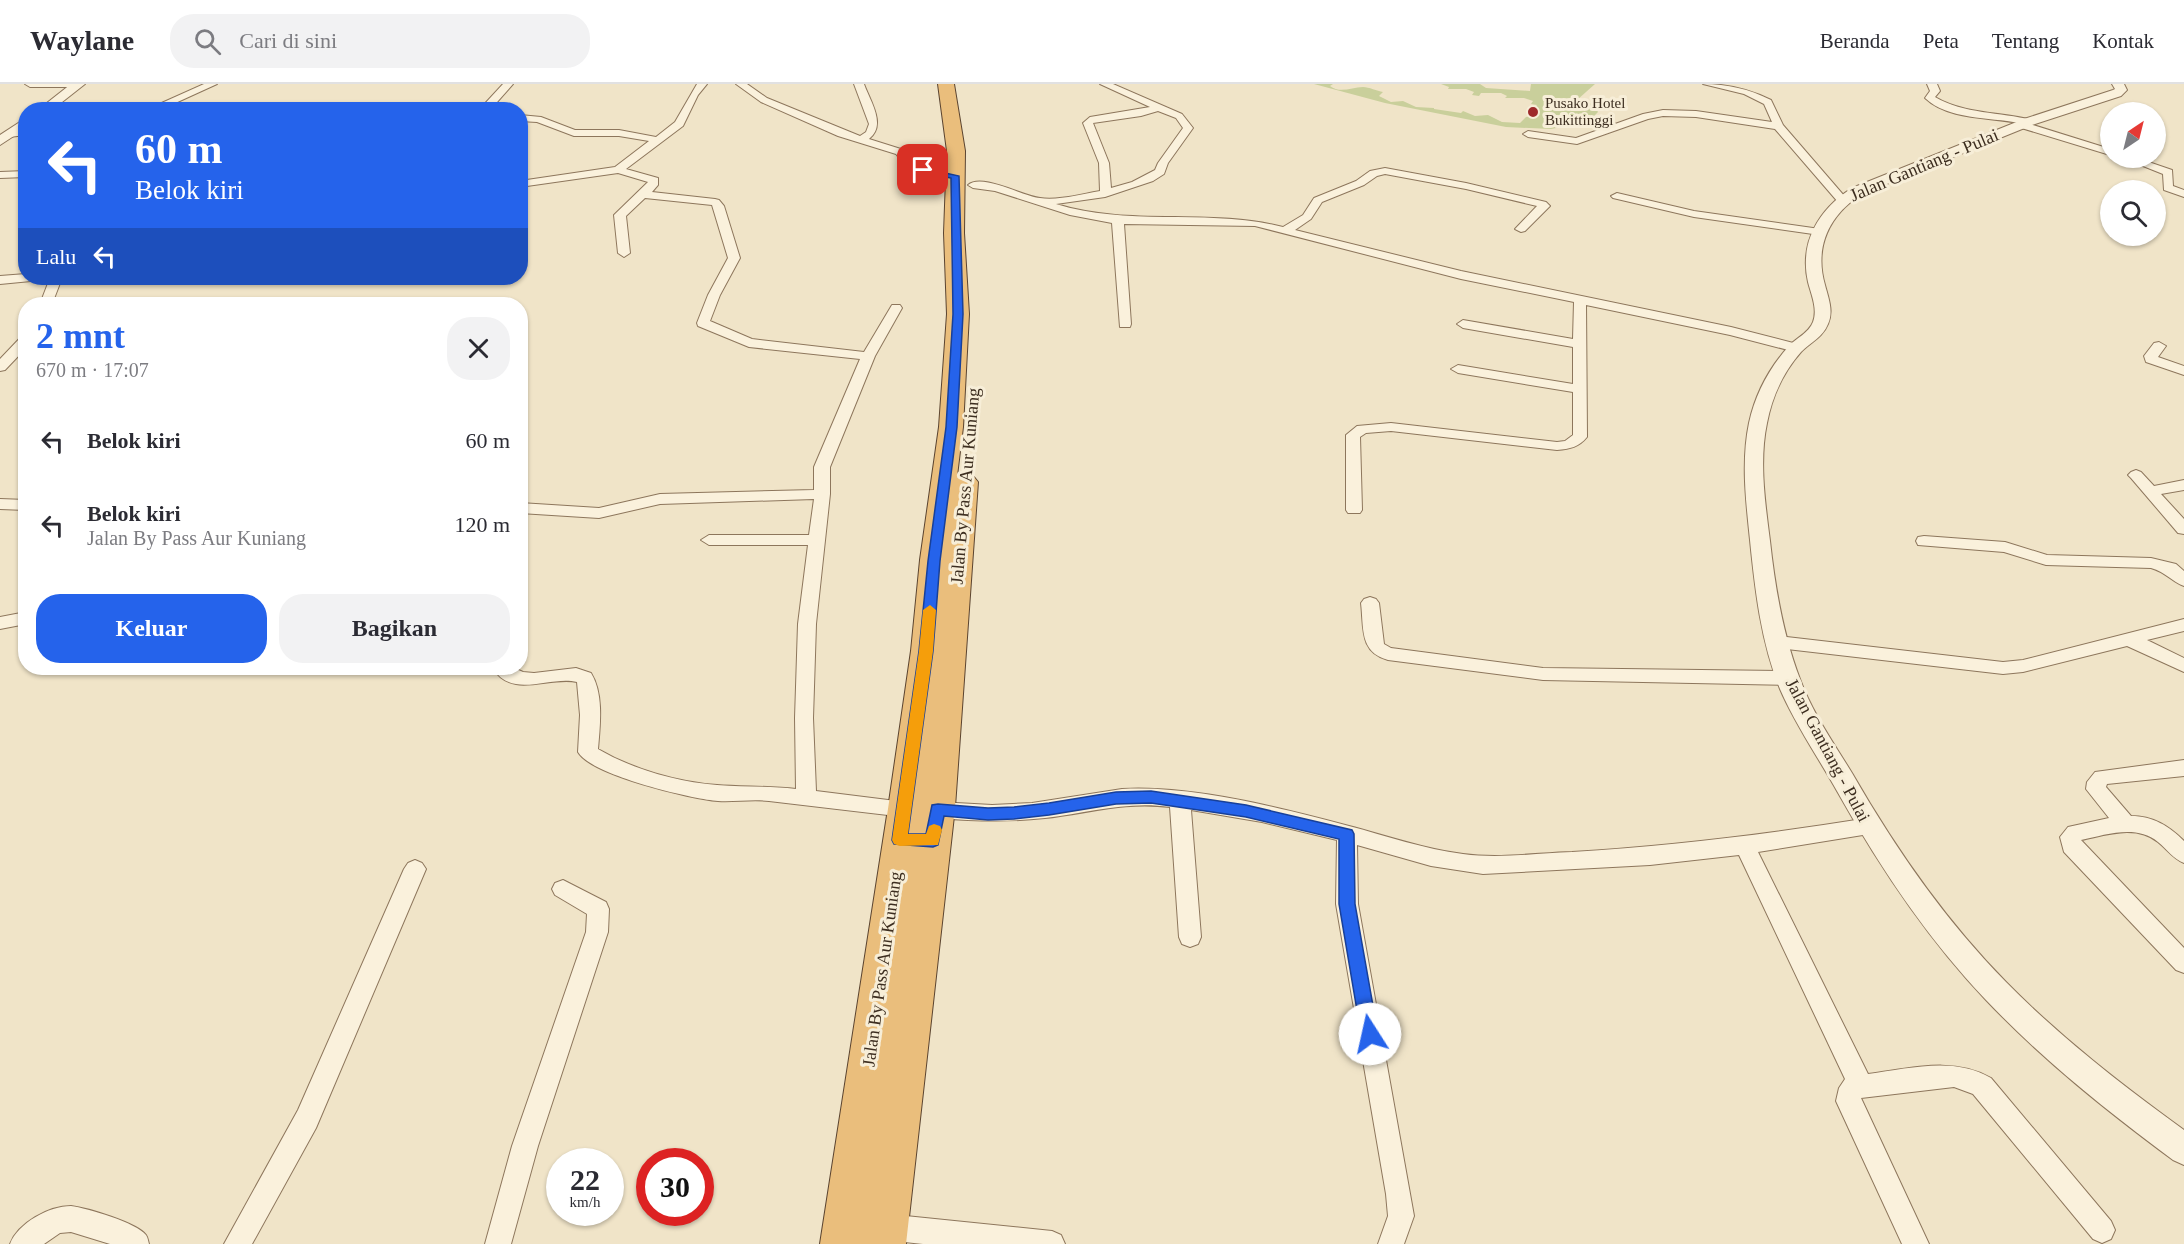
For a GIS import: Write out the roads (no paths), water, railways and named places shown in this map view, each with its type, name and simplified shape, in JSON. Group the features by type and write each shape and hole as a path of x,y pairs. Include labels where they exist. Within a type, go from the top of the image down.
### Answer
{"highway":[{"name":"Jalan By Pass Aur Kuniang","path":"946,84 956,109 973,185 972,232"},
{"name":"Jalan By Pass Aur Kuniang","path":"885,1235 925,933 935,825 939,653 934,561 951,427 958,314 965,276 955,176 956,109 960,84"},
{"name":"Jalan By Pass Aur Kuniang","path":"842,1244 902,824 939,653"},
{"path":"902,824 935,825"}],"street":[{"path":"30,84 79,84"},
{"path":"55,102 79,84"},
{"path":"170,102 212,84"},
{"path":"491,102 508,84"},
{"path":"618,170 680,124 694,94 702,84"},
{"path":"741,84 764,100 842,134 900,152 907,161 923,170 955,176"},
{"path":"859,84 874,124 871,133 862,140"},
{"path":"1038,202 1065,200 1139,183 1160,172 1163,163 1188,128 1185,120 1105,84"},
{"path":"1708,84 1747,92 1768,102 1778,126 1842,200"},
{"path":"1932,84 1935,91 1930,98 1937,103 1954,109 2025,123 2100,149"},
{"name":"Jalan Gantiang - Pulai","path":"2118,84 2121,90 2117,93 2025,123 1857,191 1842,200 1828,213 1815,247 1815,276 1823,314 1819,328 1796,348 1780,369 1762,406 1754,446 1755,488 1763,572 1788,678 1810,724 1869,826 1905,881 1932,915 2022,1017 2101,1085 2184,1149"},
{"path":"1106,192 1104,163 1088,123 1090,120 1141,113 1159,107"},
{"path":"1527,134 1568,142 1577,141 1657,114 1707,114 1746,124 1778,126"},
{"path":"528,118 538,119 574,133 619,133 658,140"},
{"path":"2157,168 2168,172 2168,188 2184,194"},
{"path":"528,183 618,170 654,180 653,185 641,194 619,219 624,254"},
{"path":"1286,230 1307,217 1318,200 1360,183 1374,173 1385,171 1466,186 1542,204 1544,206 1521,229"},
{"path":"0,175 18,174"},
{"path":"973,185 996,188 1074,213 1118,220 1243,221 1461,275 1731,331 1796,348"},
{"path":"641,194 715,202 718,206 734,258 714,295 704,323 749,343 868,356"},
{"path":"1617,196 1694,214 1820,232"},
{"path":"1118,220 1125,324"},
{"path":"0,280 18,279"},
{"path":"1354,510 1353,435 1362,429 1391,427 1557,446 1569,445 1580,437 1578,344 1580,301"},
{"path":"806,798 804,718 807,636 824,462 868,356 896,308"},
{"path":"1463,324 1578,344"},
{"path":"2159,346 2151,359 2184,371"},
{"path":"0,367 18,348"},
{"path":"1458,369 1580,389"},
{"path":"2136,475 2184,529"},
{"path":"2149,491 2184,484"},
{"path":"528,509 599,513 660,499 822,494"},
{"path":"709,540 815,540"},
{"path":"1924,541 2005,547 2046,560 2151,563 2170,568 2184,580"},
{"path":"1370,603 1376,645 1379,650 1388,654 1543,674 1788,678"},
{"path":"0,623 18,620"},
{"path":"1778,642 2003,668 2023,666 2184,625"},
{"path":"2130,639 2184,666"},
{"path":"510,675 522,679 571,674 585,678 590,718 588,752 605,764 678,787 717,793 765,793 806,798 902,824"},
{"path":"2127,824 2096,789 2097,782 2102,777 2184,768"},
{"path":"935,825 988,814 1049,809 1116,798 1151,797 1246,811 1347,834 1431,858 1483,865 1650,856 1745,846 1869,826"},
{"path":"1180,800 1190,937"},
{"path":"2184,854 2157,830 2146,825 2127,824 2075,833 2070,837 2071,846 2184,963"},
{"path":"1347,834 1347,904 1399,1194 1401,1216 1391,1244"},
{"path":"1745,846 1862,1086"},
{"path":"237,1244 308,1119 415,869"},
{"path":"498,1244 525,1146 597,932 598,909 563,889"},
{"path":"1916,1244 1848,1101 1851,1088 1954,1076 1970,1079 1982,1086 2102,1230"},
{"path":"24,1244 52,1223 65,1218 79,1220 125,1236 136,1244"},
{"path":"885,1235 1052,1244"}],"place":[{"name":"Pusako Hotel Bukittinggi","path":"1533,112"}]}
